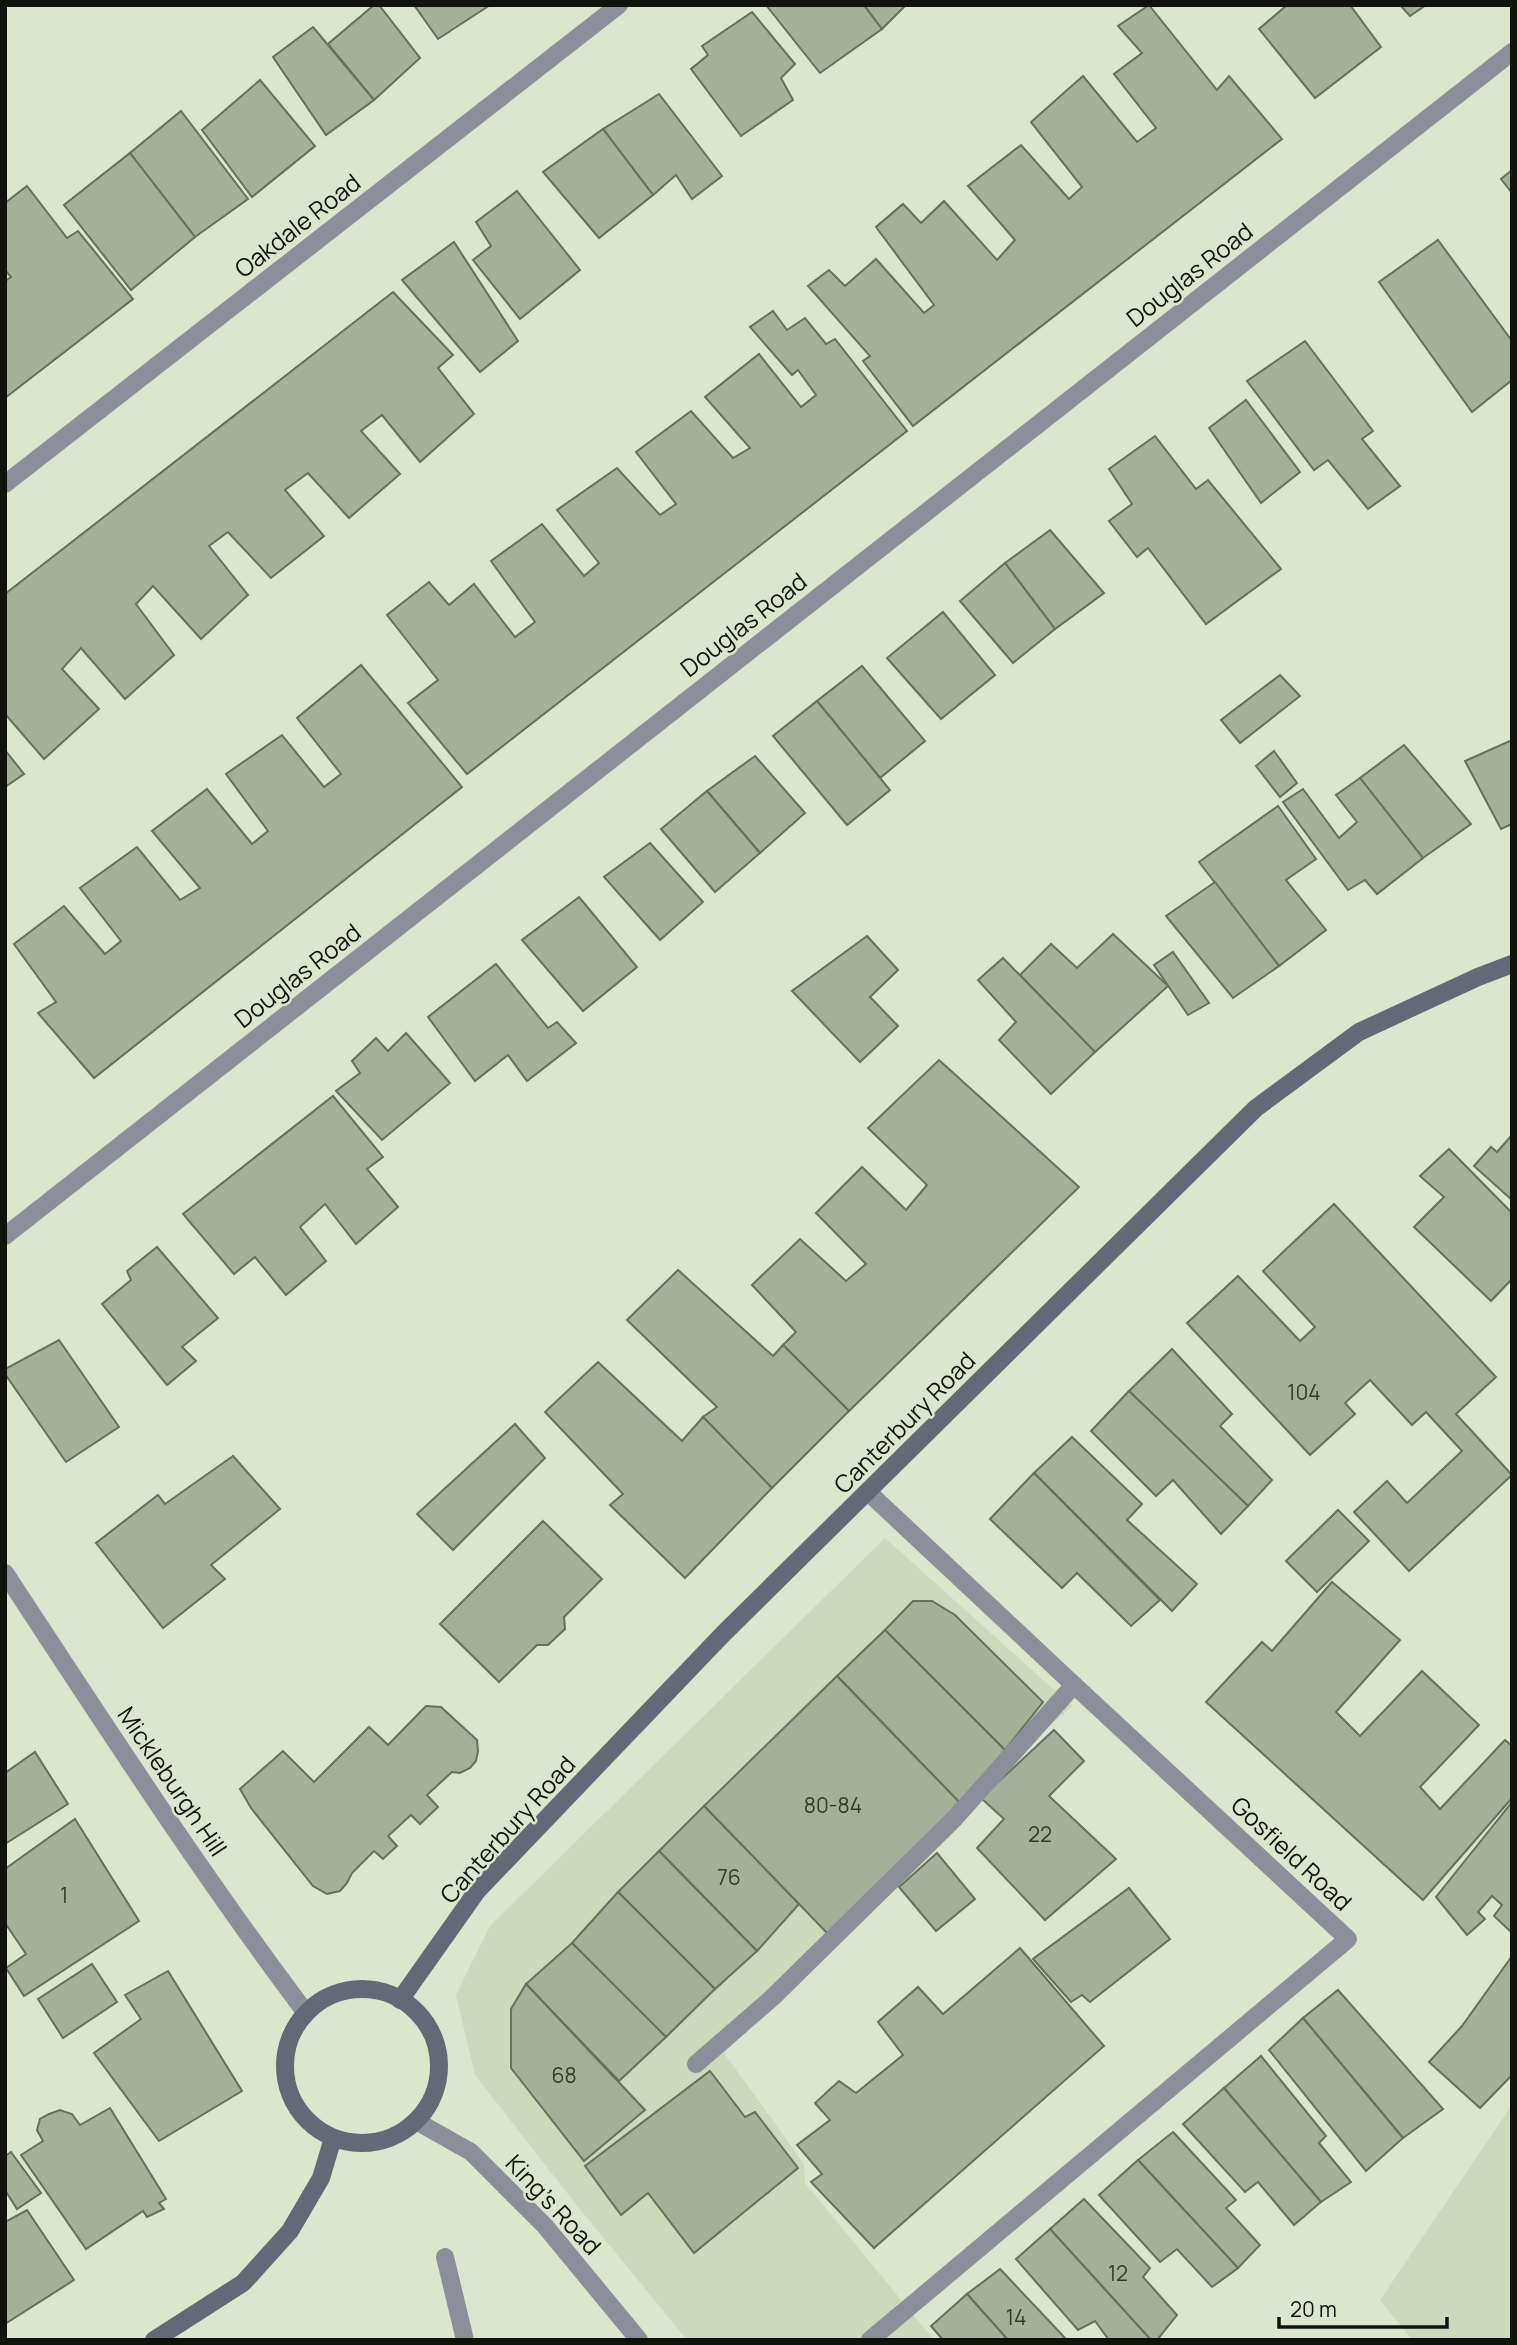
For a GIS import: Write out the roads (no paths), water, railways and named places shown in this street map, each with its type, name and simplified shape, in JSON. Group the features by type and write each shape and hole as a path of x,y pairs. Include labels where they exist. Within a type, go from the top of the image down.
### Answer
{"main road":[{"name":"Canterbury Road","path":"400,2000 477,1891 724,1633 1256,1108 1359,1032 1512,964"},
{"path":"360,1989 381,1992 400,2000 416,2012 428,2028 436,2046 439,2066 436,2087 429,2105 416,2121 404,2131 362,2144 333,2138 315,2127 300,2112 289,2094 285,2072 286,2051 293,2031 306,2013 321,2000 340,1992 360,1989"},
{"path":"154,2340 243,2283 290,2231 321,2178 333,2138"}],"street":[{"name":"Oakdale Road","path":"5,484 619,5"},
{"name":"Douglas Road","path":"5,1236 1512,52"},
{"name":"Gosfield Road","path":"868,1492 1348,1939 870,2340"},
{"name":"Mickleburgh Hill","path":"5,1573 164,1815 306,2013"},
{"path":"696,2064 773,1997 954,1819 1074,1685"},
{"name":"King's Road","path":"416,2121 471,2152 545,2226 639,2340"},
{"path":"445,2257 465,2340"}]}
